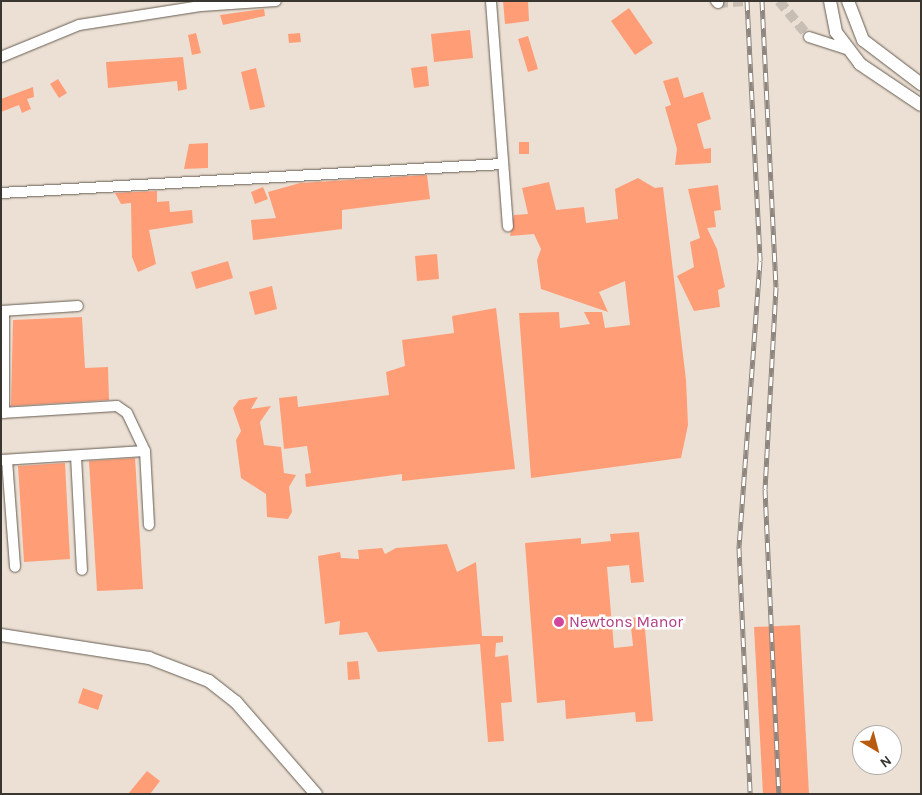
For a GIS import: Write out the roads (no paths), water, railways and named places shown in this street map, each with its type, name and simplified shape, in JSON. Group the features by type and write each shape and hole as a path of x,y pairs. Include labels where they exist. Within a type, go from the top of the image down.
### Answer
{"street":[{"path":"1,57 79,25 201,6 276,1"},
{"path":"490,1 508,226"},
{"path":"830,1 836,32 860,64 921,105"},
{"path":"848,1 863,40 921,84"},
{"path":"809,37 847,49"},
{"path":"1,193 503,164"},
{"path":"78,306 2,311 3,413 116,406 138,430 144,451 149,525"},
{"path":"15,567 4,460 144,451"},
{"path":"76,456 82,570"},
{"path":"1,635 150,658 209,681 236,702 316,794"}],"tunnel":[{"path":"718,3 746,1"},
{"path":"779,1 809,37"}],"railway":[{"path":"747,1 760,261 739,548 750,794"},
{"path":"762,1 776,287 765,489 779,794"}],"place":[{"name":"Newtons Manor","path":"559,622"}]}
